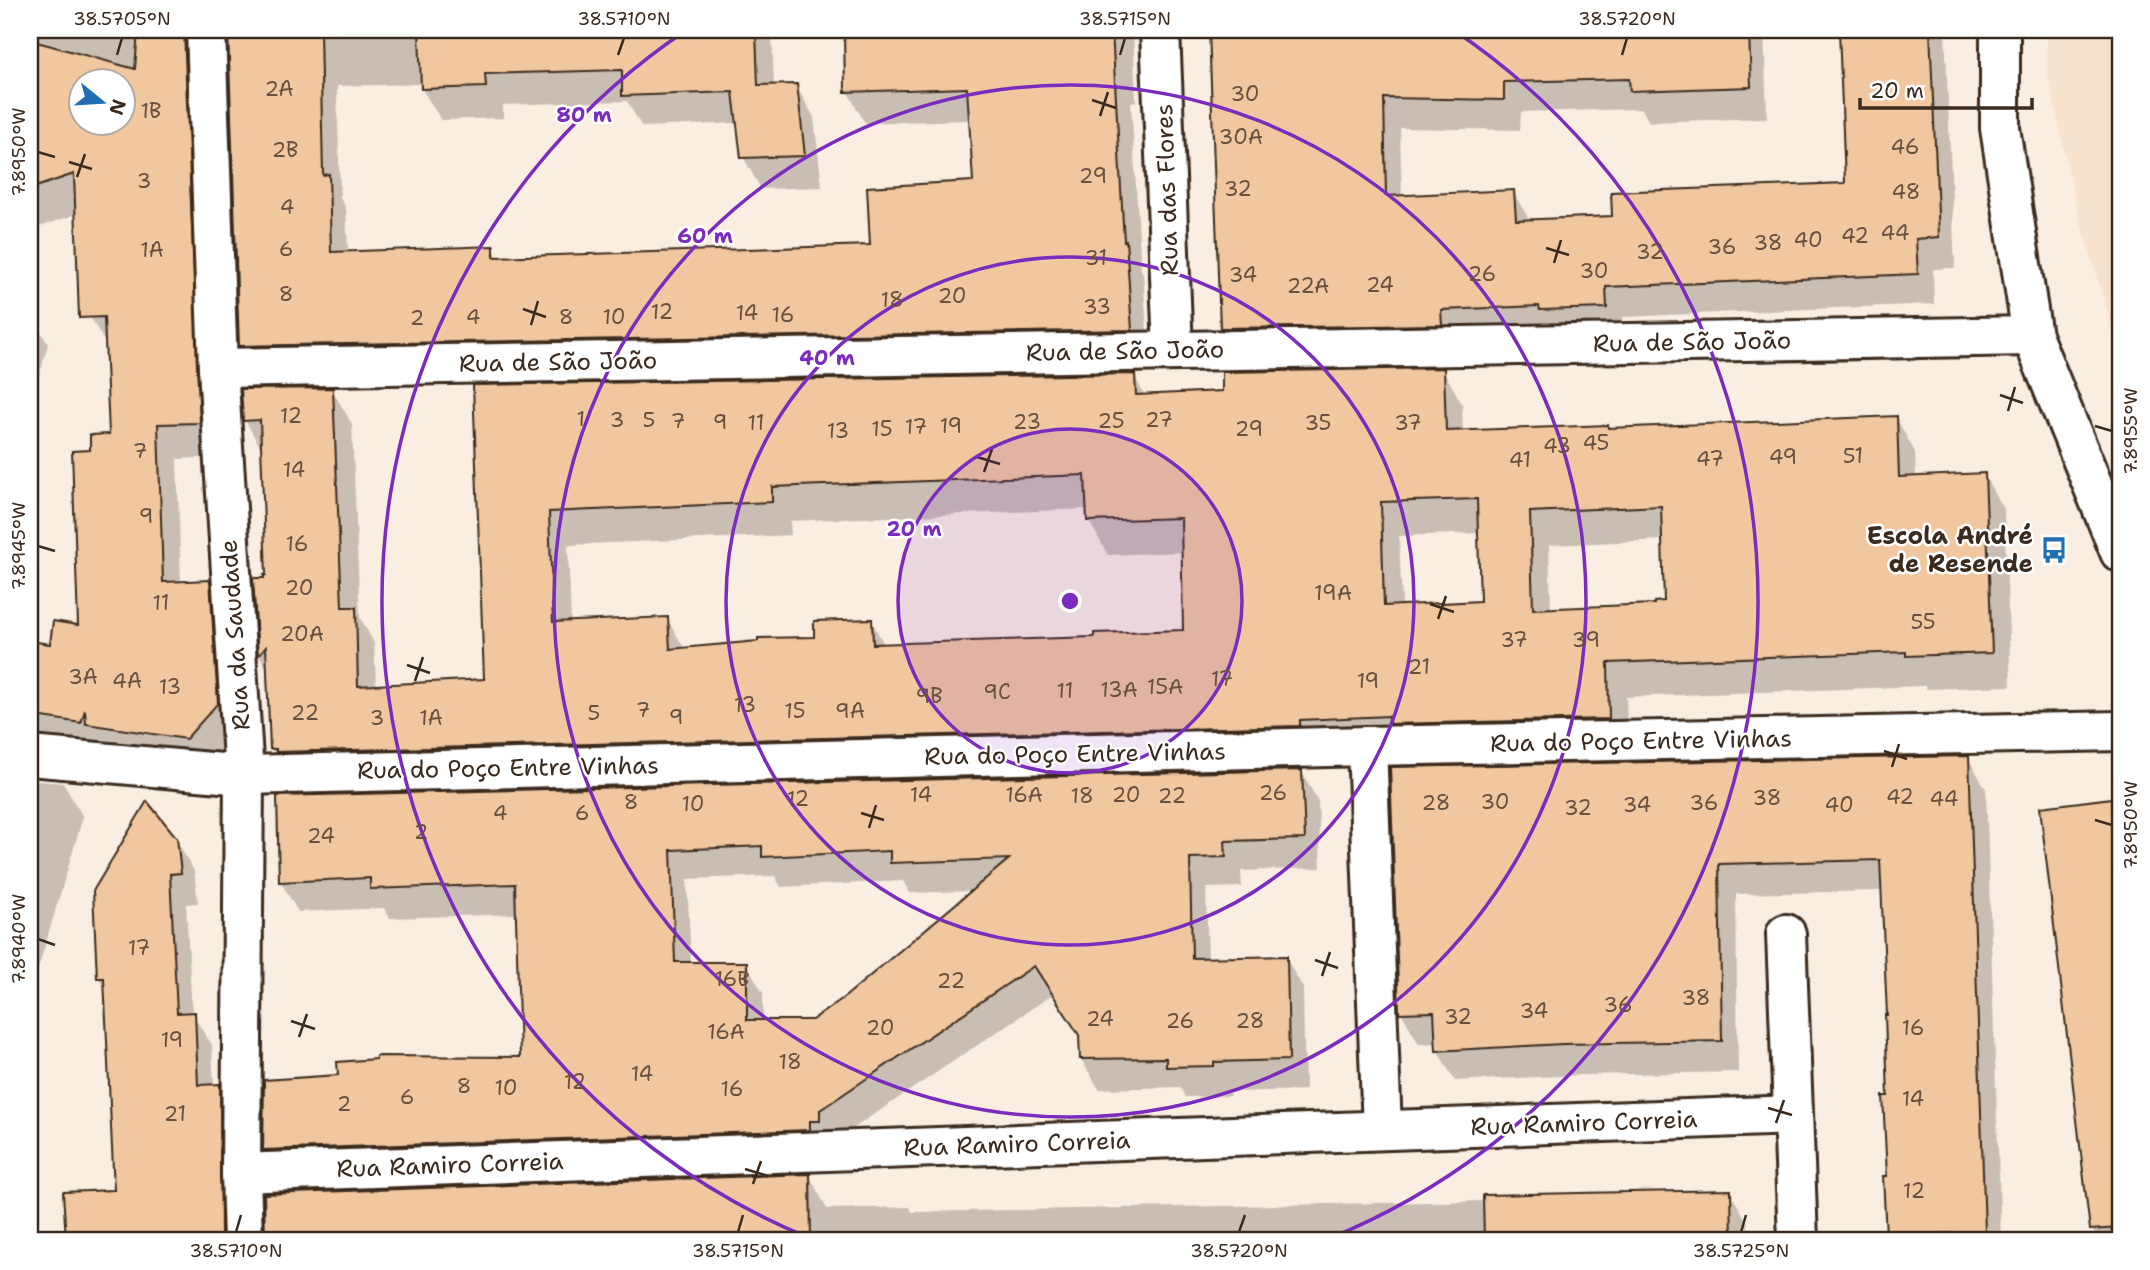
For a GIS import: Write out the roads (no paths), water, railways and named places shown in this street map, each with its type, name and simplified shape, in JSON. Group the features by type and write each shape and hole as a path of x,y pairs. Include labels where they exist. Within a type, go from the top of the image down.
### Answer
{"street":[{"name":"Rua da Saudade","path":"206,30 218,368 244,775 241,1173 243,1240"},
{"name":"Rua das Flores","path":"1160,30 1174,350"},
{"path":"2000,30 2000,128 2032,336 2120,552"},
{"name":"Rua de São João","path":"218,368 2032,336"},
{"name":"Rua do Poço Entre Vinhas","path":"30,756 244,775 1367,746 2120,731"},
{"path":"1367,746 1382,1130"},
{"path":"1786,934 1798,1240"},
{"name":"Rua Ramiro Correia","path":"241,1173 1793,1115"}],"place":[{"name":"Escola André de Resende","path":"2054,550"}]}
